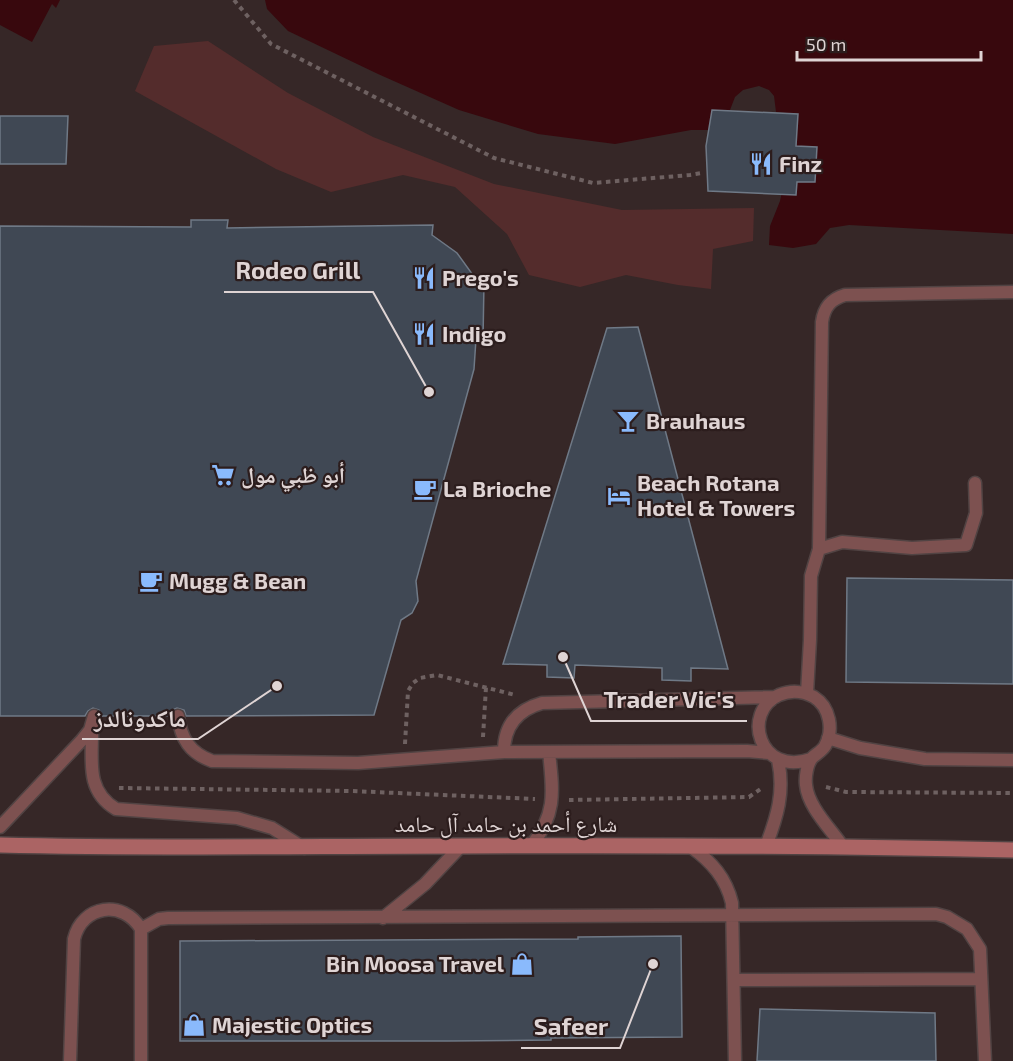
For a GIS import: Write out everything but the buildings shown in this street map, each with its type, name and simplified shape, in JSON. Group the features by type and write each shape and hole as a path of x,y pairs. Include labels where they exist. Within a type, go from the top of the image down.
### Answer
{"main road":[{"name":"شارع أحمد بن حامد آل حامد","path":"0,845 305,848 766,846 1013,850"}],"lane":[{"path":"807,693 811,576 819,549 822,322 826,308 831,302 845,295 1013,292"},
{"path":"819,549 843,542 912,548 966,545 976,513 975,483"},
{"path":"178,716 184,741 201,757 212,761 358,763 504,752 747,751 774,756 789,763 811,759 824,747 831,728 824,707 807,693 785,692 775,697 761,713 759,724 763,745 774,756 782,774 781,796 776,819 766,846"},
{"path":"504,752 507,730 513,720 531,706 542,703 775,697"},
{"path":"0,827 82,741 93,720 93,781 97,792 105,802 116,809 237,818 272,828 305,848"},
{"path":"828,738 860,748 925,759 1013,760"},
{"path":"531,846 542,833 553,800 549,752"},
{"path":"811,759 806,775 808,795 843,847"},
{"path":"383,918 425,884 461,846"},
{"path":"691,848 710,862 724,881 732,903 735,1061"},
{"path":"70,1061 76,929 89,914 109,910 126,913 141,929 141,1061"},
{"path":"141,929 159,919 168,918 925,914 947,917 967,929 980,949 985,1061"},
{"path":"734,980 981,979"}],"path":[{"path":"234,0 271,44 494,158 593,183 690,176 702,173"},
{"path":"404,759 407,700 413,683 420,678 437,675 542,703"},
{"path":"482,754 486,687"}],"shaded area":[{"path":"0,0 60,0 56,8 52,4 32,42 0,25"},
{"path":"265,0 1013,0 1013,234 849,225 830,228 816,244 793,248 769,245 770,226 780,201 785,178 732,130 691,130 615,144 538,134 459,110 288,31 267,9"},
{"path":"208,41 288,93 373,137 494,184 622,210 754,208 753,241 713,249 711,289 626,275 580,287 529,275 507,234 455,187 403,175 331,192 276,169 135,91 154,46"}],"pier":[{"name":"Finz","path":"759,86 769,90 774,96 776,112 798,114 796,146 817,147 815,182 797,182 796,195 709,133 712,110 730,110 735,97 743,90"}],"place":[{"name":"Finz","path":"761,164"},
{"name":"Prego's","path":"424,278"},
{"name":"Indigo","path":"424,334"},
{"name":"Rodeo Grill","path":"429,392"},
{"name":"Brauhaus","path":"628,421"},
{"name":"أبو ظبي مول","path":"223,475"},
{"name":"La Brioche","path":"425,489"},
{"name":"Beach Rotana Hotel & Towers","path":"619,496"},
{"name":"Mugg & Bean","path":"151,581"},
{"name":"Trader Vic's","path":"563,657"},
{"name":"ماكدونالدز","path":"277,686"},
{"name":"Bin Moosa Travel","path":"522,964"},
{"name":"Safeer","path":"653,964"},
{"name":"Majestic Optics","path":"194,1025"}]}
